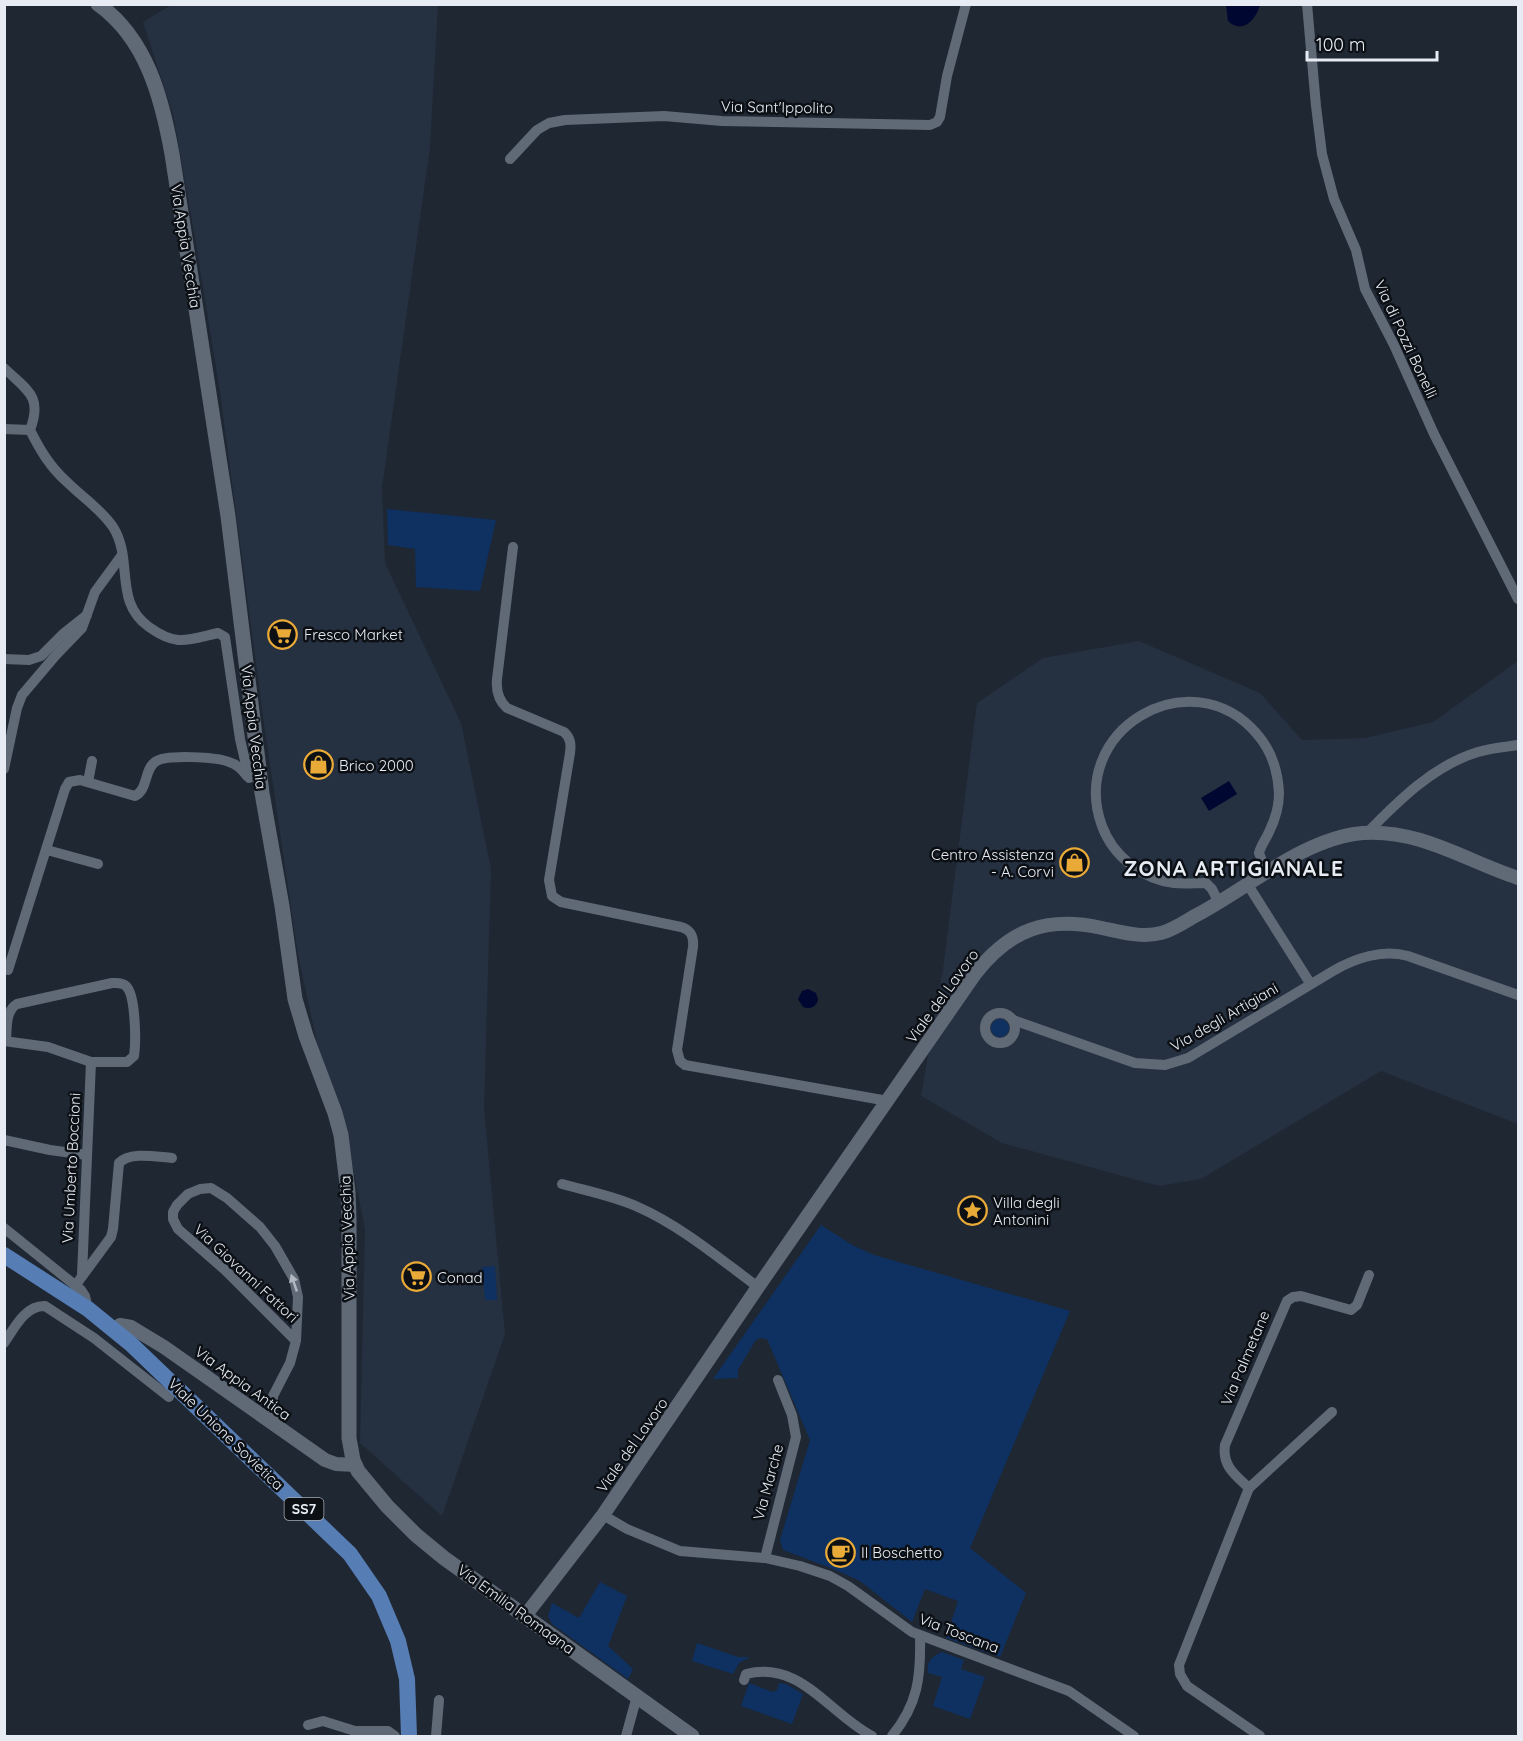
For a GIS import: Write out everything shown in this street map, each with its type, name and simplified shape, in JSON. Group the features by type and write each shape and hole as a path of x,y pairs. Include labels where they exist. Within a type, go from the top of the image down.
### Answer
{"main road":[{"name":"Via Appia Vecchia","path":"98,4 123,27 143,55 151,73 169,137 228,516 262,794 282,906 295,999 306,1036 328,1090 341,1135 348,1192 349,1438 355,1465"},
{"name":"SS7","path":"4,1255 88,1309 114,1329"},
{"name":"Viale Unione Sovietica","path":"114,1329 172,1395 342,1546 368,1578 384,1605 402,1654 408,1686 410,1737"},
{"name":"Via Emilia Romagna","path":"355,1465 379,1497 408,1527 444,1558 692,1737"}],"street":[{"name":"Via Sant'Ippolito","path":"510,159 540,128 565,120 664,116 727,122 926,126 934,124 940,117 947,76 966,4"},
{"name":"Via di Pozzi Bonelli","path":"1308,4 1322,154 1332,194 1356,250 1365,289 1394,345 1459,484 1518,599"},
{"path":"4,368 33,398 36,410 30,430 43,455 55,471 109,522 116,533 123,555 130,606 135,615 160,635 175,641 192,640 218,633 224,635 240,739 249,778"},
{"path":"4,429 30,430"},
{"path":"513,547 496,679 498,693 507,708 564,732 570,742 549,880 552,896 561,902 684,927 690,931 693,947 677,1050 680,1061 685,1065 888,1101"},
{"path":"4,769 16,712 22,695 49,662 80,631 95,592 123,555"},
{"path":"4,658 29,660 41,656 87,615"},
{"path":"1219,903 1212,889 1206,884 1170,882 1154,878 1137,869 1117,851 1104,830 1096,795 1101,765 1106,750 1114,739 1128,724 1141,715 1171,704 1202,703 1236,715 1260,737 1274,765 1279,793 1276,816 1259,853 1267,873"},
{"path":"1367,833 1407,793 1455,762 1478,752 1518,745"},
{"path":"8,970 67,784 75,780 88,782 135,796 142,792 150,768 160,759 225,760 239,767 262,794"},
{"path":"88,782 92,761"},
{"name":"Viale del Lavoro","path":"525,1616 603,1515 978,970 997,950 1015,936 1035,927 1059,924 1089,926 1136,935 1155,934 1170,929 1219,903 1317,845 1339,837 1367,833 1391,834 1422,840 1518,878"},
{"path":"47,850 98,864"},
{"path":"1248,885 1310,983"},
{"name":"Via degli Artigiani","path":"1013,1020 1130,1061 1154,1065 1181,1062 1310,983 1356,960 1382,954 1397,954 1425,961 1518,995"},
{"path":"119,983 124,984 129,990 134,1016 134,1054 130,1061 120,1064 91,1062 48,1047 5,1041 9,1014 15,1005 119,983"},
{"name":"Via Umberto Boccioni","path":"82,1275 91,1062"},
{"path":"4,1140 87,1155"},
{"path":"75,1286 107,1245 113,1231 119,1163 132,1156 172,1158"},
{"path":"561,1184 625,1201 648,1212 672,1226 758,1287"},
{"name":"Via Giovanni Fattori","path":"273,1425 273,1396 290,1363 296,1341 297,1292 291,1275 275,1246 256,1222 218,1192 211,1188 203,1188 188,1194 174,1208 172,1216 175,1226 225,1270 296,1341"},
{"path":"4,1228 84,1294 88,1309"},
{"name":"Via Palmetane","path":"1249,1488 1226,1464 1225,1445 1285,1304 1291,1298 1301,1296 1353,1309 1369,1275"},
{"path":"4,1343 26,1313 37,1306 45,1306 94,1338 172,1395"},
{"name":"Via Appia Antica","path":"114,1329 120,1325 131,1326 328,1461 339,1465 355,1465"},
{"name":"Via Marche","path":"765,1558 796,1437 792,1414 778,1380"},
{"path":"1260,1737 1187,1686 1179,1670 1249,1488 1332,1412"},
{"name":"Via Toscana","path":"603,1515 627,1529 680,1551 765,1558 800,1566 837,1579 905,1629 1069,1691 1134,1737"},
{"path":"892,1737 905,1720 915,1699 919,1677 920,1636"},
{"path":"744,1680 746,1674 759,1670 776,1672 801,1681 855,1727 872,1737"},
{"path":"626,1737 637,1696"},
{"path":"436,1737 439,1700"},
{"path":"308,1725 323,1721 356,1731 388,1731 395,1737"}],"shaded area":[{"path":"1226,4 1260,5 1248,24 1239,26 1228,21"},
{"path":"171,5 438,5 430,147 382,488 385,563 461,723 491,869 484,1109 505,1334 442,1516 360,1443 365,1229 345,1129 323,1071 298,955 264,724 220,392 195,238 173,114 143,22"},
{"path":"387,509 496,520 480,591 416,587 415,549 388,545"},
{"name":"ZONA ARTIGIANALE","path":"1139,641 1260,693 1302,740 1365,738 1433,722 1518,661 1518,1124 1381,1071 1201,1179 1159,1186 1002,1143 921,1096 943,969 977,703 1043,658"},
{"path":"1229,781 1237,794 1209,811 1201,798"},
{"path":"808,989 816,993 818,1000 810,1008 803,1007 798,999 802,991"},
{"path":"1000,1019 1006,1022 1009,1028 1006,1034 1000,1037 994,1034 991,1028 994,1022"},
{"path":"821,1225 852,1245 874,1255 1070,1311 970,1548 1026,1593 1000,1657 946,1638 958,1601 925,1589 912,1622 860,1581 783,1550 780,1540 810,1440 767,1339 760,1338 755,1341 738,1370 738,1378 713,1379"},
{"path":"495,1266 497,1300 485,1300 482,1267"},
{"path":"600,1582 627,1596 608,1646 633,1669 628,1679 552,1624 548,1616 552,1603 579,1618"},
{"path":"697,1643 738,1657 750,1657 739,1663 733,1674 692,1661"},
{"path":"942,1652 964,1660 961,1669 985,1677 970,1719 933,1706 942,1677 928,1673 928,1666 933,1658"},
{"path":"749,1683 773,1692 777,1690 779,1683 786,1684 803,1694 792,1724 741,1706"}],"place":[{"name":"Fresco Market","path":"283,634"},
{"name":"Brico 2000","path":"318,765"},
{"name":"Centro Assistenza - A. Corvi","path":"1075,863"},
{"name":"Villa degli Antonini","path":"972,1211"},
{"name":"Conad","path":"416,1277"},
{"name":"Il Boschetto","path":"840,1552"}],"district":[{"name":"ZONA ARTIGIANALE","path":"1234,868"}]}
